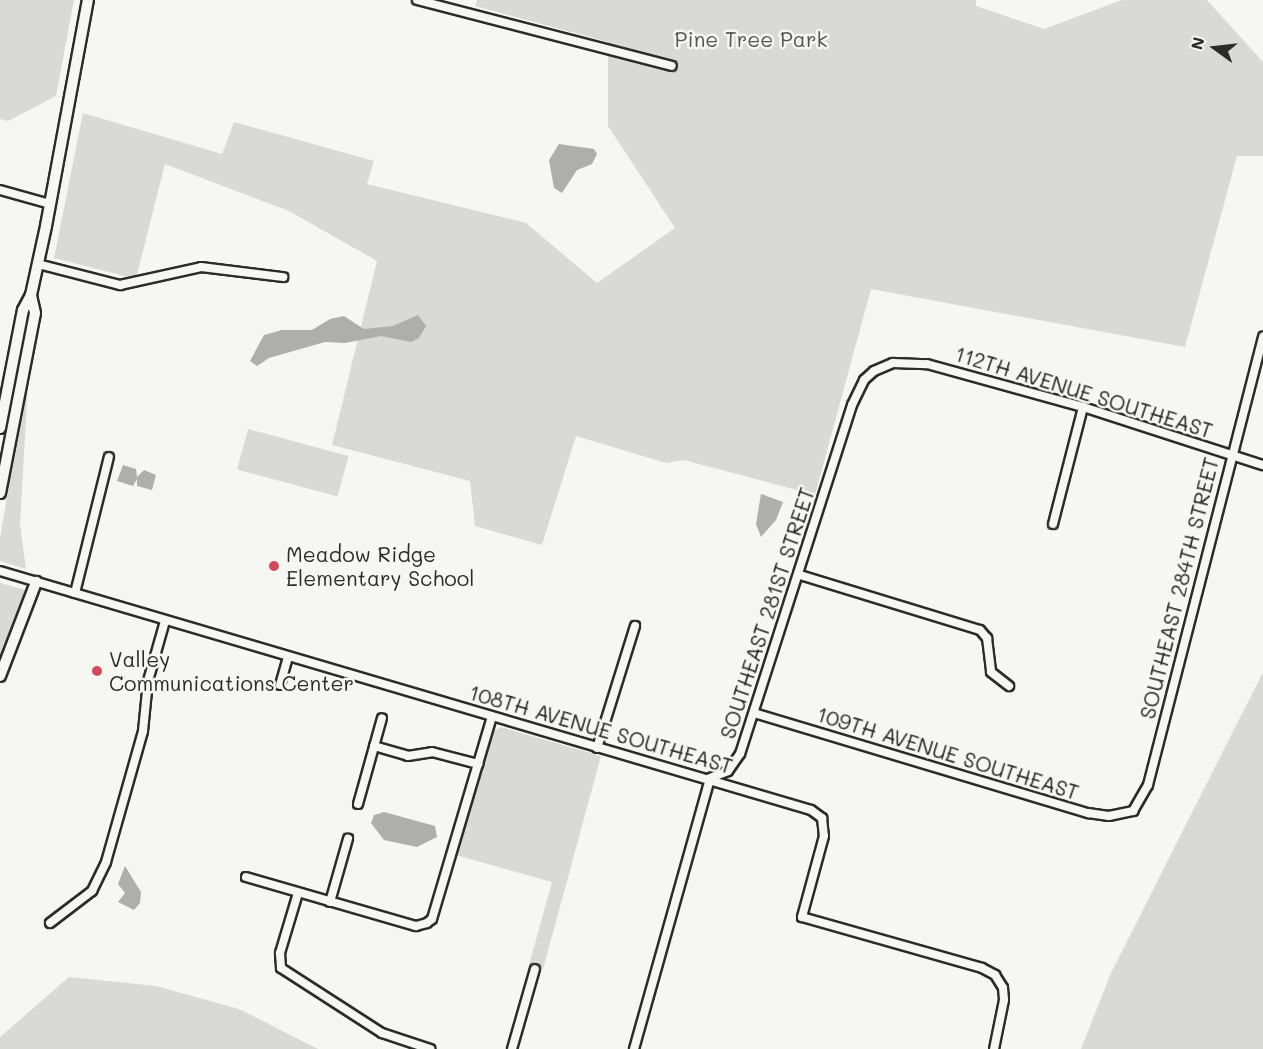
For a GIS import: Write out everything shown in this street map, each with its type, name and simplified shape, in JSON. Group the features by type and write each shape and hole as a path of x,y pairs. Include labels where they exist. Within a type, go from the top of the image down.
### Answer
{"main road":[{"path":"0,428 23,310 31,295 38,264 88,0"},
{"path":"0,493 35,313 31,295"},
{"path":"0,676 36,582"}],"street":[{"path":"417,0 672,66"},
{"path":"0,190 50,204"},
{"path":"38,264 120,285 201,267 283,277"},
{"name":"SOUTHEAST 284TH STREET","path":"1132,811 1148,785 1230,454 1263,337"},
{"name":"112TH AVENUE SOUTHEAST","path":"893,363 927,364 1083,407 1263,465"},
{"name":"SOUTHEAST 281ST STREET","path":"710,779 721,776 735,765 800,575 858,391 874,371 893,363"},
{"path":"1053,524 1083,407"},
{"path":"75,593 109,457"},
{"name":"108TH AVENUE SOUTHEAST","path":"0,571 811,810 822,818 824,836 802,917 982,968 995,975 1003,988 1004,1000 994,1049"},
{"path":"800,575 980,630 987,638 991,672 1009,686"},
{"path":"51,922 92,891 106,862 143,731 148,681 165,621"},
{"path":"597,748 635,626"},
{"path":"280,686 288,657"},
{"name":"109TH AVENUE SOUTHEAST","path":"754,713 1088,813 1109,816 1132,811"},
{"path":"246,877 416,926 432,919 492,717"},
{"path":"358,804 382,718"},
{"path":"374,746 408,756 432,752 478,764"},
{"path":"634,1049 710,779"},
{"path":"330,902 348,839"},
{"path":"298,892 280,953 281,968 382,1033 430,1049"},
{"path":"512,1049 535,969"}],"green space":[{"path":"0,0 74,0 56,96 8,121 0,119"},
{"name":"Pine Tree Park","path":"477,0 976,0 976,6 1044,29 1122,0 1207,0 1263,62 1263,156 1237,156 1185,347 871,289 815,495 684,460 666,463 576,436 542,545 475,526 470,481 332,445 377,261 289,211 165,164 136,279 54,258 83,113 222,154 234,122 374,161 367,184 526,223 597,283 675,228 608,126 608,42 475,6"},
{"path":"29,366 20,524 26,569 0,561 0,538"},
{"path":"248,429 348,456 338,496 237,470"},
{"path":"0,583 26,590 0,659"},
{"path":"1263,672 1263,1049 1081,1049 1111,973"},
{"path":"501,727 601,756 543,969 529,965 552,882 456,855 490,733"},
{"path":"69,977 156,986 239,1009 318,1049 0,1049 0,1037"}],"shaded area":[{"path":"559,144 594,149 597,154 592,164 577,170 562,193 554,188 549,160"},
{"path":"418,315 426,326 419,338 411,342 381,336 345,343 325,342 269,358 257,366 250,361 264,335 282,330 312,330 330,319 344,316 364,329 393,326"},
{"path":"123,465 136,469 137,477 144,470 156,475 152,490 137,486 137,479 133,486 117,481"},
{"path":"761,494 783,502 776,520 761,537 756,524"},
{"path":"384,812 435,826 437,837 417,847 384,840 371,823 374,815"},
{"path":"125,866 141,892 140,903 134,910 118,902 125,893 118,884"}],"place":[{"name":"Meadow Ridge Elementary School","path":"274,566"},
{"name":"Valley Communications Center","path":"97,671"}]}
